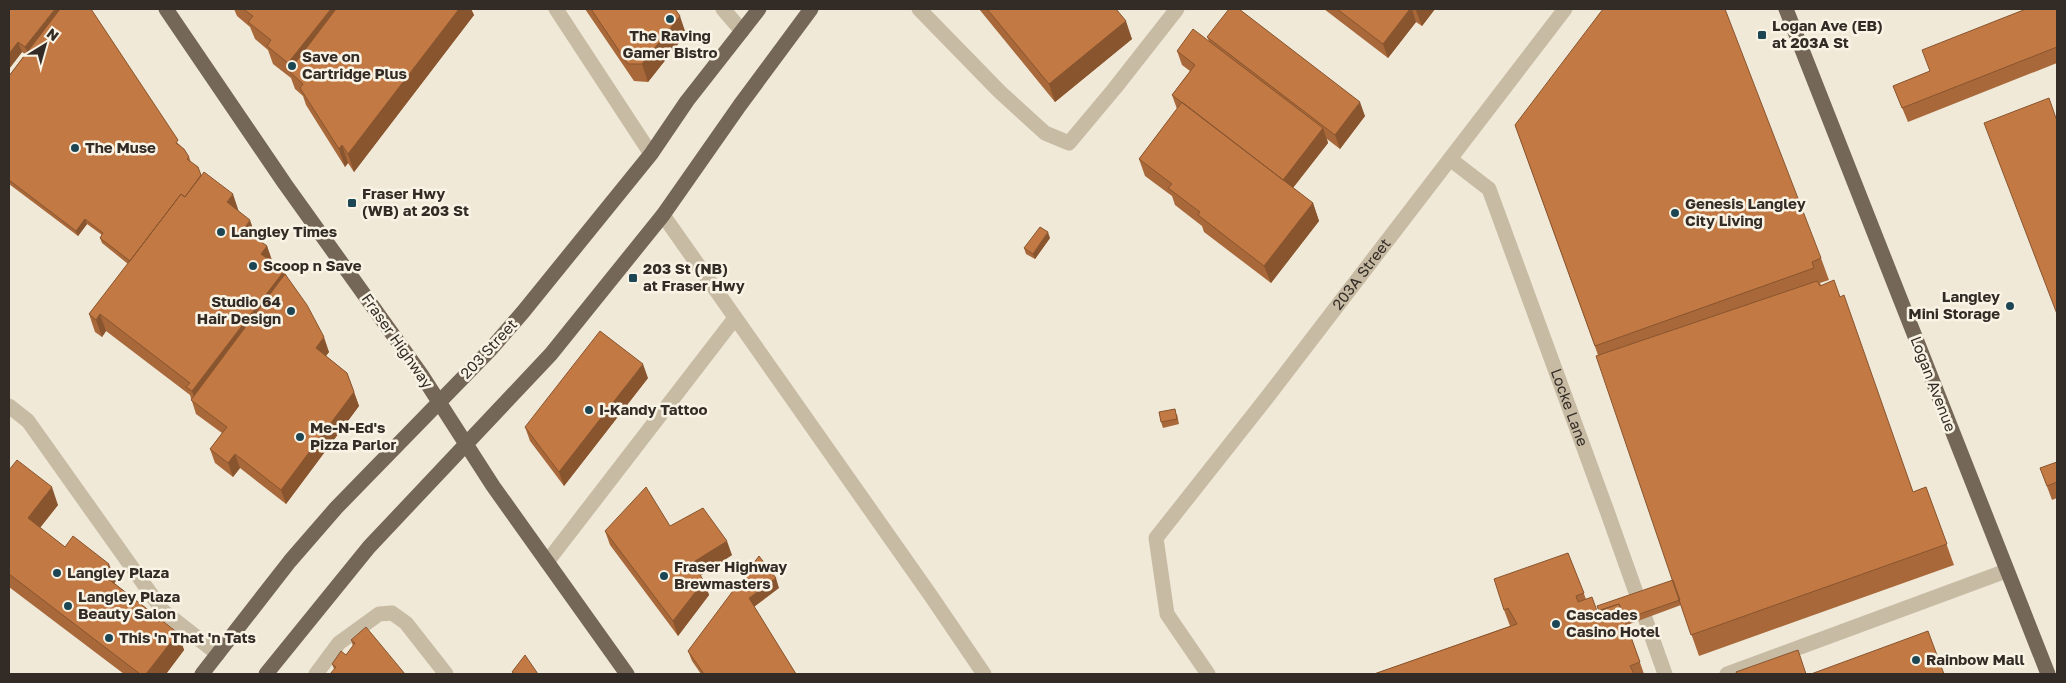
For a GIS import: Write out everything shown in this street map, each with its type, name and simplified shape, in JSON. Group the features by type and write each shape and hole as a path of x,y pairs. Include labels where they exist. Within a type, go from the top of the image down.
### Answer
{"main road":[{"name":"Fraser Highway","path":"166,9 280,176 439,402 547,562 627,674"},
{"name":"203 Street","path":"202,674 290,561 330,516 490,350 523,312 651,154 686,101 759,9"},
{"path":"266,674 369,547 427,488 551,354 663,215 810,9"},
{"name":"Logan Avenue","path":"1786,9 2048,674"}],"street":[{"path":"556,9 651,154"},
{"path":"723,9 742,31"},
{"path":"919,9 1000,92 1045,133 1069,143 1116,88 1177,9"},
{"name":"203A Street","path":"1208,674 1168,614 1156,538 1565,9"},
{"name":"Locke Lane","path":"1450,159 1489,189 1665,674"},
{"path":"663,215 984,674"},
{"path":"547,562 735,318"},
{"path":"9,406 28,421 163,611 218,654"},
{"path":"1727,674 2006,571"},
{"path":"316,674 339,643 379,614 392,613 406,623 446,674"}],"building":[{"path":"9,9 55,9 25,47 18,42 9,54"},
{"name":"The Muse","path":"60,9 91,9 178,140 176,143 184,149 189,157 187,159 198,167 201,175 185,197 181,194 130,261 100,238 103,233 85,219 76,231 9,180 9,76"},
{"path":"243,9 331,9 288,63 267,46 271,40 248,22 253,16"},
{"path":"336,9 459,9 348,154 342,145 339,149 300,88 303,84 289,71"},
{"path":"591,9 675,9 680,16 642,64 628,64"},
{"path":"987,9 1116,9 1126,21 1049,84"},
{"path":"1229,9 1239,9 1360,102 1335,135 1207,37"},
{"path":"1337,9 1410,9 1383,44"},
{"name":"Genesis Langley City Living","path":"1603,9 1725,9 1821,258 1812,262 1814,268 1595,346 1515,125"},
{"path":"2026,9 2057,9 2057,47 1902,108 1893,86 1930,71 1922,50"},
{"path":"1193,29 1323,128 1283,180 1172,95 1195,65 1177,51"},
{"path":"2049,98 2057,121 2057,314 1984,123"},
{"path":"1182,102 1313,203 1264,266 1198,215 1200,212 1168,188 1172,184 1139,159"},
{"path":"204,172 233,194 227,202 250,220 244,229 267,246 261,254 284,271 192,391 186,387 190,383 100,314 96,320 89,314 181,194 185,197"},
{"path":"1040,227 1048,232 1033,254 1024,248"},
{"path":"285,274 307,305 324,337 316,348 347,373 354,392 281,490 235,454 228,463 210,449 227,427 191,400"},
{"path":"1834,280 1840,297 1844,295 1913,492 1926,487 1947,544 1691,635 1596,356 1817,281 1820,286"},
{"name":"I-Kandy Tattoo","path":"600,331 643,364 559,472 525,427"},
{"path":"1175,409 1177,419 1161,422 1159,412"},
{"name":"Langley Plaza","path":"17,460 52,487 28,518 65,547 73,536 109,564 102,574 178,633 146,674 140,674 9,574 9,470"},
{"path":"2057,462 2057,482 2047,486 2040,468"},
{"path":"646,487 670,526 703,508 727,541 692,563 704,581 673,621 605,531"},
{"name":"Cascades Casino Hotel","path":"1568,553 1584,593 1576,596 1578,602 1592,597 1597,611 1619,604 1640,662 1630,666 1634,674 1374,674 1517,624 1508,608 1504,610 1494,579"},
{"path":"759,556 776,578 749,598 796,674 704,674 688,651"},
{"path":"1673,580 1680,600 1625,619 1619,604 1599,611 1597,606"},
{"path":"366,627 405,674 330,674 336,667 332,664 341,651 346,655 355,643 351,640"},
{"path":"1928,631 1944,674 1811,674"},
{"path":"1798,650 1806,674 1737,674 1736,672"},
{"path":"525,655 538,674 515,674 512,672"}],"place":[{"name":"The Raving Gamer Bistro","path":"670,19"},
{"name":"Logan Ave (EB) at 203A St","path":"1762,35"},
{"name":"Save on Cartridge Plus","path":"292,66"},
{"name":"The Muse","path":"75,148"},
{"name":"Fraser Hwy (WB) at 203 St","path":"352,203"},
{"name":"Genesis Langley City Living","path":"1675,213"},
{"name":"Langley Times","path":"221,232"},
{"name":"Scoop n Save","path":"253,266"},
{"name":"203 St (NB) at Fraser Hwy","path":"633,278"},
{"name":"Langley Mini Storage","path":"2010,306"},
{"name":"Studio 64 Hair Design","path":"291,311"},
{"name":"I-Kandy Tattoo","path":"589,410"},
{"name":"Me-N-Ed's Pizza Parlor","path":"300,437"},
{"name":"Langley Plaza","path":"57,573"},
{"name":"Fraser Highway Brewmasters","path":"664,576"},
{"name":"Langley Plaza Beauty Salon","path":"68,606"},
{"name":"Cascades Casino Hotel","path":"1556,624"},
{"name":"This 'n That 'n Tats","path":"109,638"},
{"name":"Rainbow Mall","path":"1916,660"}]}
